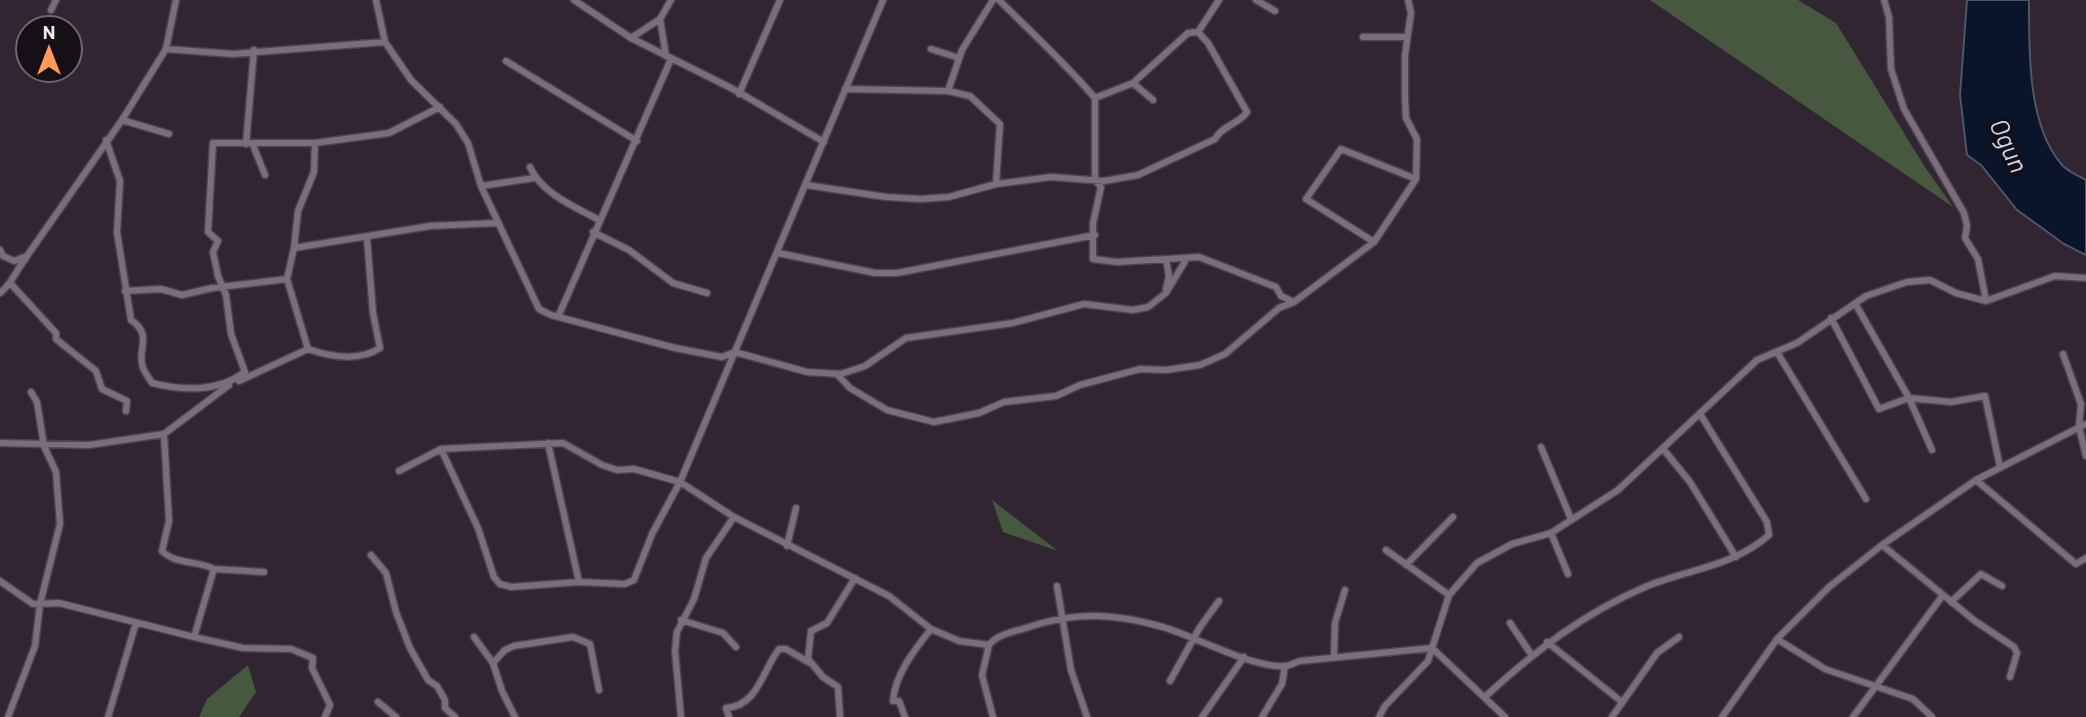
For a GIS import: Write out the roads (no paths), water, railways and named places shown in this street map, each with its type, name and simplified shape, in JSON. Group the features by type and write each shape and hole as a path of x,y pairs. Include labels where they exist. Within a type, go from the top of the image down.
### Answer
{"street":[{"path":"51,10 56,0"},
{"path":"0,293 11,284 13,274 122,120 166,49 176,0"},
{"path":"376,0 385,42 411,80 440,107 468,143 481,186 539,309 558,317 675,348 722,357 734,352 807,372 841,374 865,366 906,338 1013,323 1084,304 1133,310 1157,303 1187,258"},
{"path":"574,0 631,38 786,117 824,142"},
{"path":"631,38 660,19 671,0"},
{"path":"739,94 780,0"},
{"path":"441,449 478,528 494,577 500,584 511,587 579,582 632,582 652,534 680,482 883,0"},
{"path":"948,91 958,58 993,0"},
{"path":"999,0 1040,41 1054,50 1095,98 1095,180 1101,187 1093,223 1093,256 1096,261 1202,257 1276,287 1281,296 1294,302"},
{"path":"1198,32 1219,0"},
{"path":"1256,0 1275,11"},
{"path":"836,372 850,388 887,410 934,422 979,413 1003,402 1056,396 1080,385 1140,369 1166,370 1200,365 1225,354 1279,309 1294,302 1374,242 1416,180 1417,139 1406,118 1405,108 1410,13 1408,0"},
{"path":"1884,0 1889,17 1889,52 1896,87 1917,134 1964,213 1967,226 1965,238 1979,260 1986,301"},
{"path":"558,317 593,232 637,141 668,58 660,19"},
{"path":"1095,98 1133,83 1188,33 1198,32"},
{"path":"806,185 886,197 921,199 949,197 996,184 1051,177 1095,180 1138,176 1214,139 1222,128 1242,119 1247,112 1208,43 1198,32"},
{"path":"1363,37 1407,37"},
{"path":"166,49 233,54 254,50 303,51 385,42"},
{"path":"931,49 958,58"},
{"path":"254,50 249,144 265,175"},
{"path":"506,61 637,141"},
{"path":"1133,83 1153,100"},
{"path":"845,89 948,91 970,96 1000,124 996,184"},
{"path":"106,140 120,181 117,232 131,320 140,327 143,336 142,365 152,383 177,389 230,383 245,372 230,334 223,286 213,252 218,241 208,232 213,143 315,144 389,133 440,107"},
{"path":"122,120 169,134"},
{"path":"307,349 287,279 298,211 314,172 315,144"},
{"path":"1374,242 1306,199 1341,149 1416,180"},
{"path":"530,167 534,178 565,201 599,220"},
{"path":"481,186 534,178"},
{"path":"294,248 430,226 497,223"},
{"path":"593,232 629,250 673,282 706,293"},
{"path":"778,253 875,273 897,273 1095,235"},
{"path":"0,443 89,445 164,434 174,429 223,388 307,349 333,357 369,355 380,348 373,313 367,238"},
{"path":"0,250 3,256 15,261 27,256"},
{"path":"1165,294 1169,276 1166,259"},
{"path":"1379,717 1385,706 1428,661 1449,595 1461,578 1494,551 1551,533 1618,490 1664,450 1757,360 1797,342 1866,296 1907,282 1925,280 1986,301 2055,276 2086,278"},
{"path":"125,291 161,289 182,295 223,286 287,279"},
{"path":"11,284 56,333 56,339 96,371 102,389 127,401 126,411"},
{"path":"1855,303 1909,398 1932,450"},
{"path":"1831,318 1879,409 1909,398 1951,402 1985,396 2000,467"},
{"path":"1777,352 1866,499"},
{"path":"2063,354 2081,404 2086,456"},
{"path":"8,717 35,646 40,604 60,524 56,472 44,446 37,402 31,392"},
{"path":"1486,696 1547,642 1612,602 1648,585 1736,557 1769,535 1770,526 1700,414"},
{"path":"1722,717 1777,639 1829,587 1882,545 1976,480 2082,426"},
{"path":"165,443 174,429"},
{"path":"164,434 169,521 162,551 176,560 205,564 214,569 264,572"},
{"path":"548,443 579,582"},
{"path":"398,471 441,449 563,443 602,465 617,470 634,468 680,482 734,517 890,596 931,629 959,641 989,645"},
{"path":"1541,447 1571,519"},
{"path":"1664,450 1690,482 1736,557"},
{"path":"1976,480 2076,564 2086,558"},
{"path":"787,545 796,508"},
{"path":"681,717 675,651 681,620 694,599 706,558 734,517"},
{"path":"1406,565 1453,517"},
{"path":"1551,533 1568,574"},
{"path":"1882,545 1942,595 2014,648 2017,653 2010,677"},
{"path":"1387,550 1449,595"},
{"path":"371,555 386,573 396,612 410,648 428,680 437,686 445,700 445,708 455,717"},
{"path":"194,638 214,569"},
{"path":"1951,602 1982,574 2002,586"},
{"path":"841,717 838,687 823,677 808,659 811,631 827,623 855,578"},
{"path":"0,581 26,601 40,604 59,603 243,648 291,649 313,658 312,668 330,705 325,717"},
{"path":"1057,586 1071,670 1087,717"},
{"path":"1334,657 1335,623 1345,590"},
{"path":"1853,717 1942,595"},
{"path":"1170,681 1219,601"},
{"path":"993,717 982,676 989,645 994,639 1063,617 1108,615 1165,627 1244,657 1285,666 1300,661 1432,648 1486,696 1502,716"},
{"path":"681,620 723,633 736,648"},
{"path":"108,717 136,623"},
{"path":"1510,624 1531,654"},
{"path":"905,717 899,701 893,701 894,693 912,653 931,629"},
{"path":"474,637 493,663 502,691 515,717"},
{"path":"1612,717 1657,653 1679,637"},
{"path":"493,663 505,650 514,646 582,638 590,644 599,690"},
{"path":"1777,639 1825,669 1872,688 1913,699 1932,717"},
{"path":"1547,642 1622,702"},
{"path":"729,717 726,708 740,707 750,699 779,649 786,649 815,665"},
{"path":"1202,717 1244,657"},
{"path":"1262,717 1282,684 1285,666"},
{"path":"377,702 396,717"}],"water":[{"name":"Ogun","path":"1967,0 2029,0 2030,64 2036,109 2051,150 2065,168 2086,180 2086,255 2064,244 2017,210 1981,165 1967,155 1960,95"}]}
